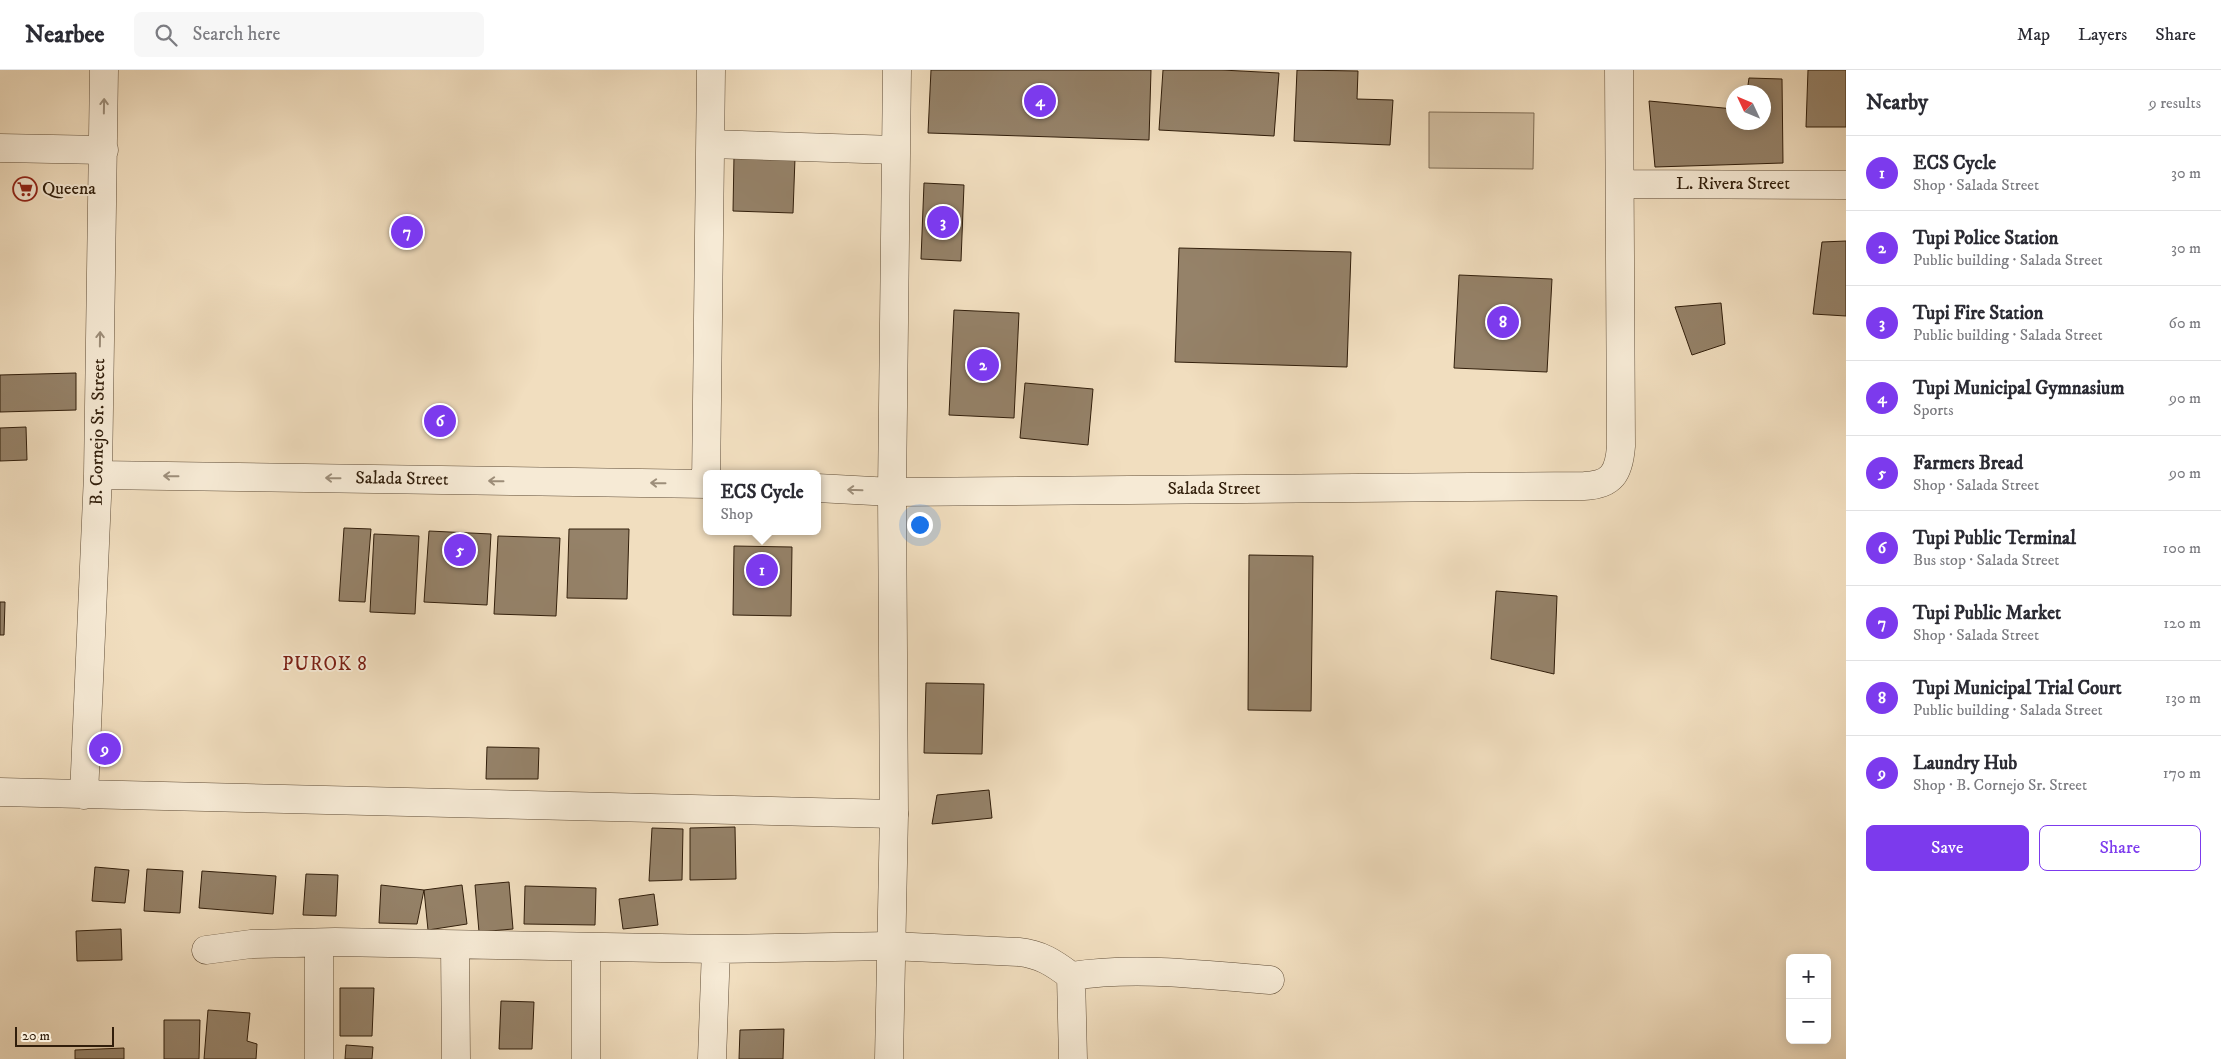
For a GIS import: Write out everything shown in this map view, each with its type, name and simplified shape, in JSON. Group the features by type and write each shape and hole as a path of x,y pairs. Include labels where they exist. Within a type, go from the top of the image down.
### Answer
{"street":[{"name":"B. Cornejo Sr. Street","path":"84,795 98,475 104,70"},
{"path":"706,470 711,70"},
{"path":"889,1059 894,814 892,492 897,70"},
{"path":"1620,70 1620,184"},
{"path":"710,144 895,150"},
{"path":"0,148 104,150"},
{"name":"L. Rivera Street","path":"1620,184 1846,185"},
{"name":"Salada Street","path":"821,488 892,492 1598,485 1610,480 1616,471 1621,446 1620,184"},
{"name":"Salada Street","path":"98,475 703,484"},
{"path":"0,792 894,814"},
{"path":"206,950 251,944 320,944 335,942 716,949 891,946 1031,953 1050,960 1072,976 1105,971 1147,970 1270,980"},
{"path":"319,1059 320,944"},
{"path":"455,945 456,1059"},
{"path":"586,948 586,1059"},
{"path":"712,1059 716,949"},
{"path":"1072,976 1073,1059"}],"shaded area":[{"path":"1429,112 1534,113 1533,169 1429,168"}],"building":[{"path":"931,70 1151,70 1149,140 928,133"},
{"path":"1163,70 1222,70 1279,73 1274,136 1159,130"},
{"path":"1297,70 1358,71 1357,99 1393,100 1390,145 1294,141"},
{"path":"1808,70 1846,70 1846,127 1806,127"},
{"path":"1749,78 1782,79 1783,163 1655,167 1649,101 1726,108 1726,130 1771,130 1771,85 1748,85"},
{"path":"734,156 795,158 793,213 733,211"},
{"path":"924,183 964,185 961,261 921,259"},
{"path":"1846,241 1846,316 1813,314 1822,242"},
{"path":"1179,248 1351,252 1347,367 1175,362"},
{"path":"1459,275 1552,279 1547,372 1454,368"},
{"path":"1721,303 1725,344 1692,355 1675,307"},
{"path":"954,310 1019,313 1014,418 949,415"},
{"path":"76,373 76,410 0,412 0,375"},
{"path":"1025,383 1093,389 1088,445 1020,438"},
{"path":"26,427 27,460 0,461 0,428"},
{"path":"344,528 371,529 365,602 339,601"},
{"path":"569,529 629,529 627,599 567,598"},
{"path":"429,531 491,534 487,605 424,602"},
{"path":"374,534 419,536 415,614 370,612"},
{"path":"498,536 560,538 556,616 494,614"},
{"path":"734,546 792,547 791,616 733,615"},
{"path":"1249,555 1313,556 1311,711 1248,710"},
{"path":"1496,591 1557,596 1554,674 1491,659"},
{"path":"0,602 5,602 4,635 0,635"},
{"path":"926,683 984,684 982,754 924,753"},
{"path":"487,747 539,748 538,779 486,779"},
{"path":"989,790 992,818 932,824 937,795"},
{"path":"735,827 736,879 690,880 690,828"},
{"path":"652,828 683,829 682,880 649,881"},
{"path":"95,867 129,870 125,903 92,901"},
{"path":"147,869 183,871 180,913 144,911"},
{"path":"202,871 276,876 273,914 199,908"},
{"path":"306,874 338,875 336,916 303,915"},
{"path":"509,882 513,929 479,932 475,885"},
{"path":"381,885 424,890 417,924 379,923"},
{"path":"462,885 467,924 428,930 424,890"},
{"path":"525,886 596,888 595,925 524,924"},
{"path":"654,894 658,925 623,929 619,899"},
{"path":"121,929 122,960 77,961 76,931"},
{"path":"340,988 374,988 372,1036 340,1036"},
{"path":"501,1001 534,1002 532,1049 499,1049"},
{"path":"208,1010 250,1013 247,1041 257,1044 256,1059 204,1059"},
{"path":"164,1020 200,1020 199,1059 164,1059"},
{"path":"784,1029 783,1059 739,1059 740,1030"},
{"path":"346,1045 373,1047 372,1059 345,1059"},
{"path":"124,1048 124,1059 75,1059 75,1050"}],"place":[{"name":"Tupi Municipal Gymnasium","path":"1040,101"},
{"name":"Queena","path":"25,189"},
{"name":"Tupi Fire Station","path":"943,222"},
{"name":"Tupi Public Market","path":"407,232"},
{"name":"Tupi Municipal Trial Court","path":"1503,322"},
{"name":"Tupi Police Station","path":"983,365"},
{"name":"Tupi Public Terminal","path":"440,421"},
{"name":"Farmers Bread","path":"460,550"},
{"name":"ECS Cycle","path":"762,570"},
{"name":"Laundry Hub","path":"105,749"}],"district":[{"name":"PUROK 8","path":"325,664"}]}
